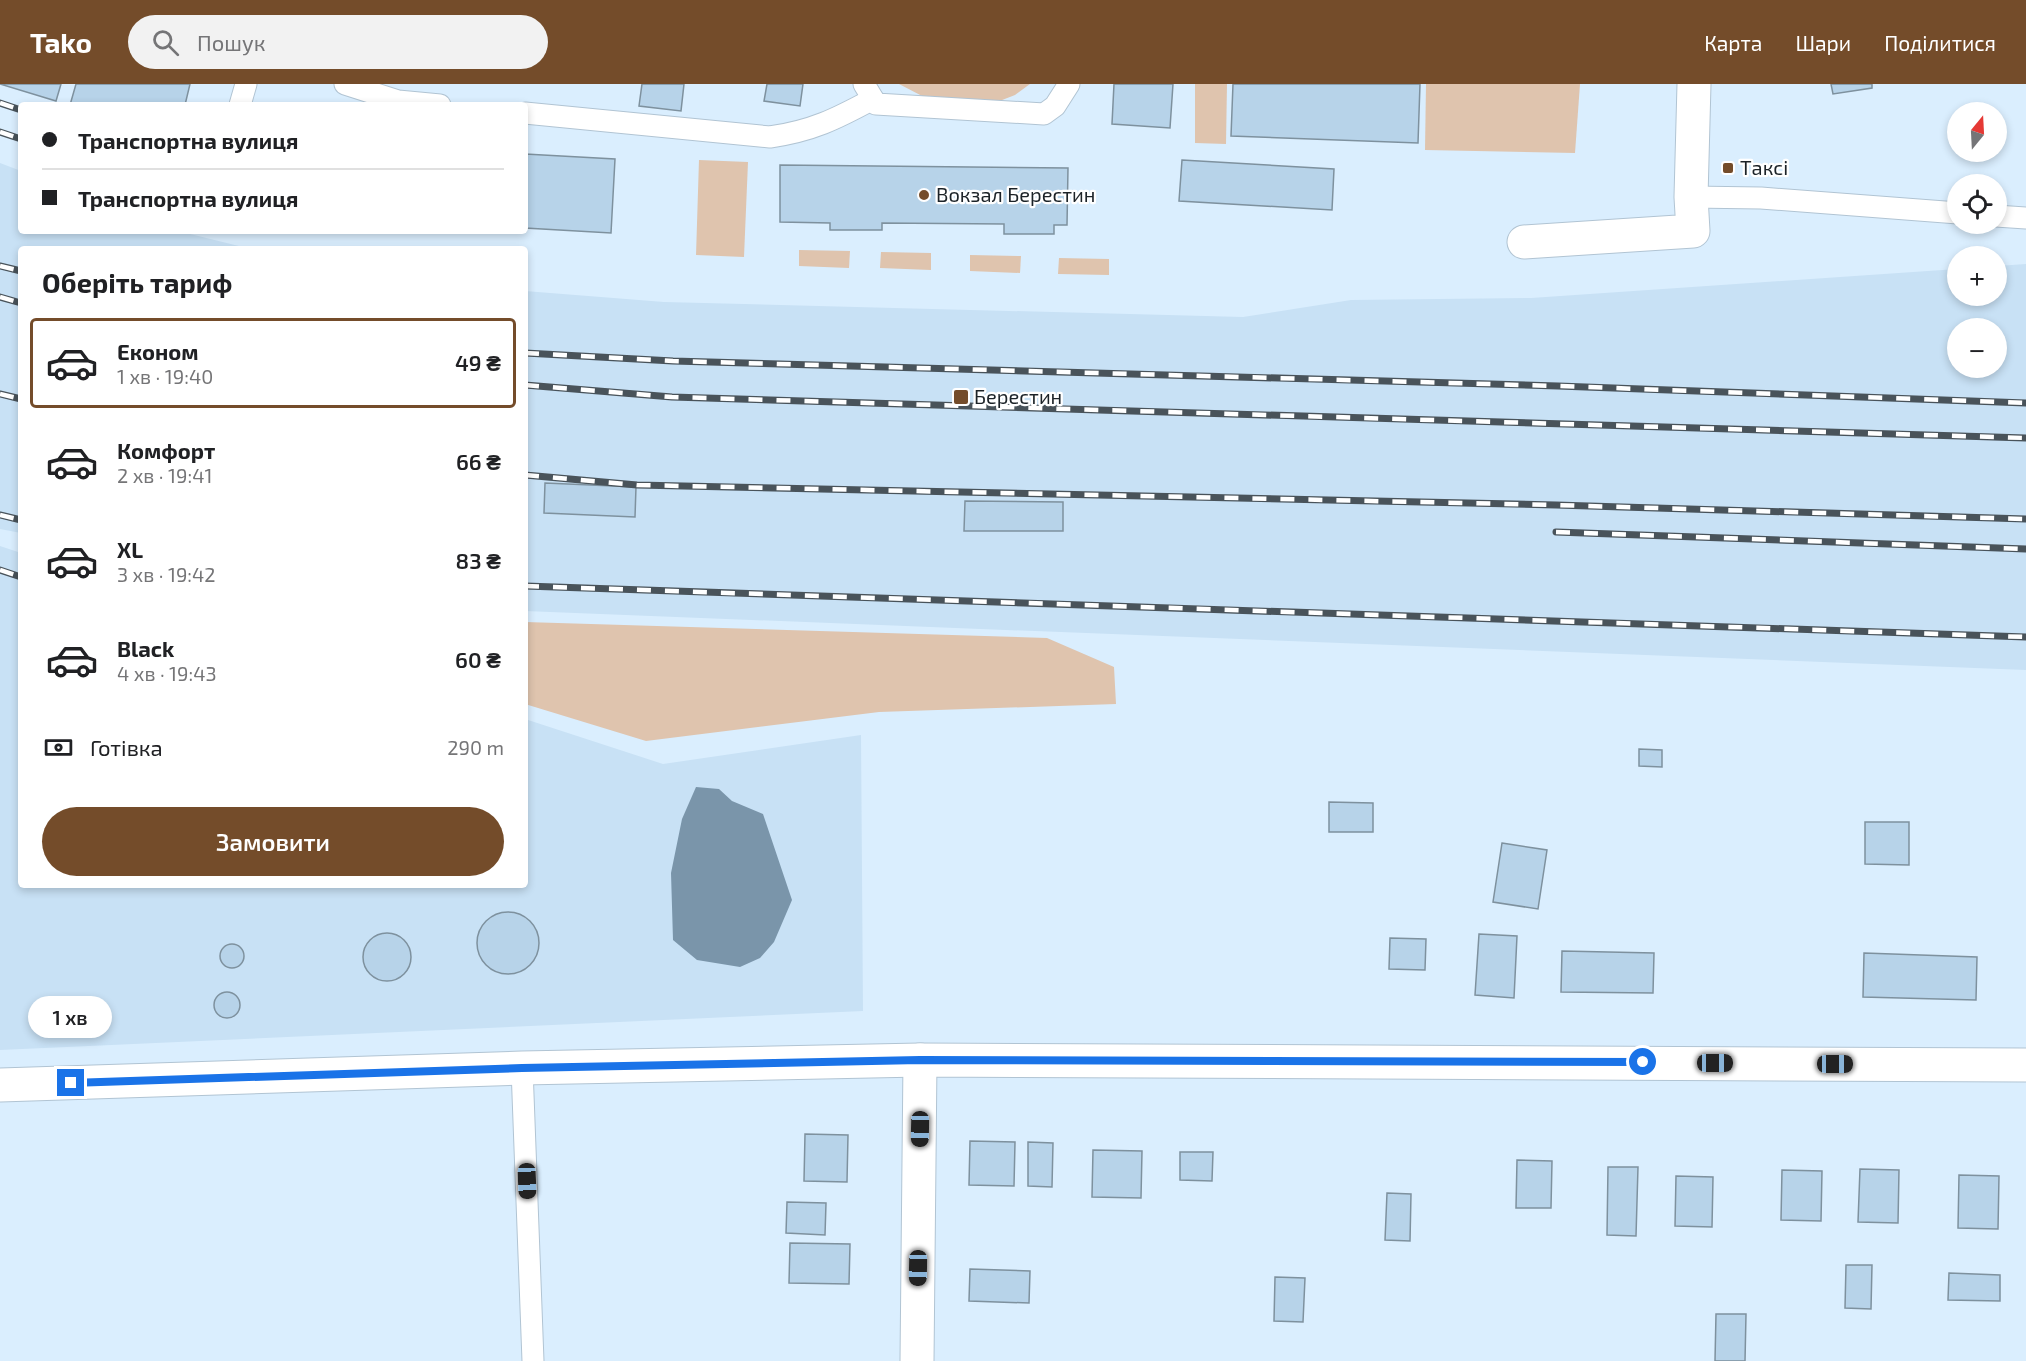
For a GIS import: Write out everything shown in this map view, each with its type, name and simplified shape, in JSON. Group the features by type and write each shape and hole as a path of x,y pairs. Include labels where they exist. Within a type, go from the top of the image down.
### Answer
{"street":[{"path":"1524,242 1694,231 1691,197 1694,84"},
{"path":"917,1361 920,1060"},
{"path":"0,1085 522,1068 920,1060 2026,1065"}],"lane":[{"path":"241,102 246,84"},
{"path":"528,113 770,137 804,132 836,119 868,91 876,104 1044,114 1055,106 1069,84"},
{"path":"343,85 408,102"},
{"path":"1691,197 1761,198 1947,212"},
{"path":"2007,217 2026,218"},
{"path":"522,1068 533,1361"}],"shaded area":[{"path":"899,84 1030,84 1015,95 997,102 924,97"},
{"path":"1195,84 1227,84 1226,144 1195,143"},
{"path":"1426,84 1580,84 1575,153 1425,150"},
{"path":"699,160 748,162 744,257 696,255"},
{"path":"0,163 18,170 18,234 190,234 239,246 18,246 18,532 0,529"},
{"path":"799,250 850,251 849,268 799,266"},
{"path":"881,252 931,253 931,270 880,268"},
{"path":"970,255 1021,256 1020,273 970,271"},
{"path":"1059,258 1109,259 1109,275 1058,274"},
{"path":"2026,264 2026,670 528,611 528,291 664,302 1243,317 1351,300 1531,298 1947,270 1947,306 2007,306 2007,265"},
{"path":"0,546 18,552 18,888 528,888 528,720 663,764 861,735 863,1011 0,1050"},
{"path":"528,622 1047,638 1114,667 1116,704 879,712 646,741 528,705"},
{"path":"696,787 719,789 732,801 763,814 792,900 774,942 760,958 740,967 697,960 673,940 671,873 682,819"}],"building":[{"path":"0,84 61,84 56,101"},
{"path":"76,84 190,84 186,102 71,102"},
{"path":"642,84 684,84 681,111 639,106"},
{"path":"767,84 803,84 800,106 764,101"},
{"path":"1114,84 1173,84 1170,128 1112,124"},
{"path":"1233,84 1420,84 1418,143 1231,136"},
{"path":"1831,84 1872,84 1872,88 1833,94"},
{"path":"528,154 615,159 611,233 528,228"},
{"path":"1182,160 1334,169 1332,210 1179,201"},
{"name":"Вокзал Берестин","path":"780,165 1068,168 1067,225 1054,225 1054,234 1004,234 1004,224 882,223 882,230 830,230 830,223 780,222"},
{"path":"545,483 636,487 635,517 544,513"},
{"path":"965,501 1063,502 1063,531 964,531"},
{"path":"1639,749 1662,750 1662,767 1639,766"},
{"path":"1329,802 1373,803 1373,832 1329,832"},
{"path":"1865,822 1909,822 1909,865 1865,864"},
{"path":"1502,843 1547,850 1538,909 1493,902"},
{"path":"502,912 514,912 530,921 537,931 539,943 537,955 530,965 514,974 502,974 491,969 482,960 477,949 477,937 482,926 491,917"},
{"path":"387,933 404,940 411,957 404,974 387,981 370,974 363,957 370,940"},
{"path":"1479,934 1517,936 1514,998 1475,995"},
{"path":"1390,938 1426,939 1425,970 1389,969"},
{"path":"232,944 240,948 244,956 240,964 232,968 224,964 220,956 224,948"},
{"path":"1562,951 1654,953 1653,993 1561,992"},
{"path":"1864,953 1977,957 1976,1000 1863,997"},
{"path":"227,992 236,996 240,1005 236,1014 227,1018 218,1014 214,1005 218,996"},
{"path":"805,1134 848,1135 847,1182 804,1181"},
{"path":"970,1141 1015,1142 1014,1186 969,1185"},
{"path":"1028,1142 1053,1143 1052,1187 1028,1186"},
{"path":"1093,1150 1142,1151 1141,1198 1092,1197"},
{"path":"1180,1152 1213,1152 1212,1181 1180,1180"},
{"path":"1517,1160 1552,1161 1551,1208 1516,1208"},
{"path":"1608,1167 1638,1167 1636,1236 1607,1235"},
{"path":"1860,1169 1899,1170 1898,1223 1858,1222"},
{"path":"1782,1170 1822,1171 1821,1221 1781,1220"},
{"path":"1959,1175 1999,1176 1998,1229 1958,1228"},
{"path":"1676,1176 1713,1177 1712,1227 1675,1226"},
{"path":"1387,1193 1411,1194 1410,1241 1385,1240"},
{"path":"787,1202 826,1203 825,1235 786,1233"},
{"path":"790,1243 850,1244 849,1284 789,1283"},
{"path":"1846,1265 1872,1265 1871,1309 1845,1308"},
{"path":"970,1269 1030,1271 1029,1303 969,1301"},
{"path":"1949,1273 2000,1275 2000,1301 1948,1300"},
{"path":"1275,1277 1305,1278 1303,1322 1274,1321"},
{"path":"1716,1314 1746,1314 1745,1361 1715,1361"}],"railway":[{"path":"0,103 18,109"},
{"path":"0,132 18,138"},
{"path":"0,266 18,270"},
{"path":"0,297 18,302"},
{"path":"528,353 673,361 1558,386 2026,403"},
{"path":"528,385 672,397 2026,438"},
{"path":"0,394 18,398"},
{"path":"528,475 637,485 1556,505 2026,519"},
{"path":"0,515 18,519"},
{"path":"1556,532 2026,549"},
{"path":"0,570 18,576"},
{"path":"528,586 2026,637"}],"place":[{"name":"Таксі","path":"1728,168"},
{"name":"Вокзал Берестин","path":"924,195"},
{"name":"Берестин","path":"961,397"}],"route":[{"path":"71,1083 522,1068 920,1060 1643,1062"}]}
